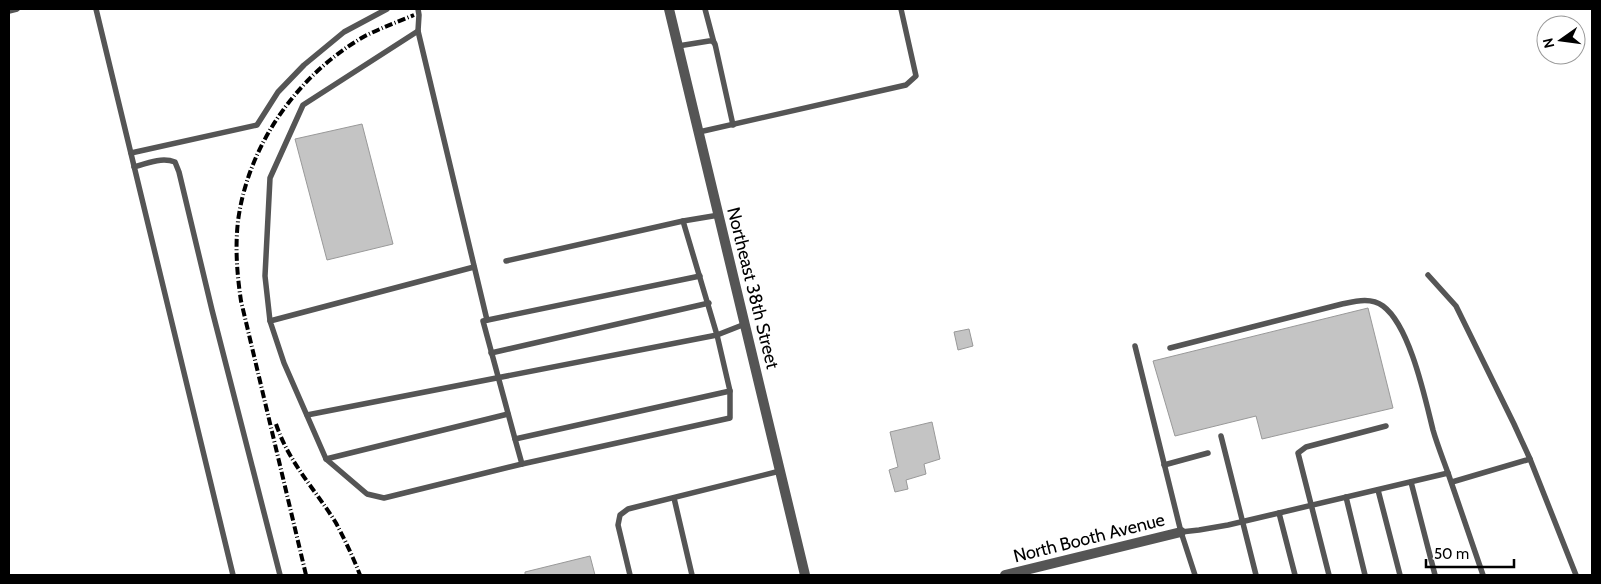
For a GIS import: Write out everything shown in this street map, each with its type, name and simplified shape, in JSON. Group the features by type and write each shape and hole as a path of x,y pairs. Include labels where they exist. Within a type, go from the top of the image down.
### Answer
{"street":[{"name":"Northeast 38th Street","path":"669,9 805,575"},
{"name":"North Booth Avenue","path":"1005,575 1181,532"}],"lane":[{"path":"9,11 17,9"},
{"path":"96,9 232,575"},
{"path":"131,153 257,125 278,92 304,65 344,32 387,9"},
{"path":"418,9 418,31 487,320"},
{"path":"705,9 733,124"},
{"path":"699,132 906,85 916,76 901,9"},
{"path":"418,31 303,105 270,178 265,276 270,321 284,363 326,459 367,494 384,498 522,464 730,418 730,391 717,335 683,221"},
{"path":"678,46 709,41 714,43"},
{"path":"134,167 158,160 170,160 175,162 179,172 280,575"},
{"path":"506,261 719,214"},
{"path":"270,321 474,268"},
{"path":"1428,275 1456,306 1514,424 1576,575"},
{"path":"522,464 483,321 700,276"},
{"path":"1170,348 1359,301 1376,303 1390,312 1402,332 1413,360 1434,432 1483,575"},
{"path":"491,353 709,304"},
{"path":"307,415 717,335 745,324"},
{"path":"1135,346 1186,553 1195,575"},
{"path":"515,439 730,391"},
{"path":"326,459 508,414"},
{"path":"1329,575 1298,453 1306,447 1386,426"},
{"path":"1222,436 1256,575"},
{"path":"1164,465 1208,454"},
{"path":"1452,482 1530,460"},
{"path":"630,575 618,524 620,515 628,509 780,472"},
{"path":"1181,532 1242,521 1448,473"},
{"path":"1412,482 1435,575"},
{"path":"1378,490 1400,575"},
{"path":"1346,497 1365,575"},
{"path":"674,498 692,575"},
{"path":"1279,512 1295,575"}],"building":[{"path":"362,124 393,244 327,260 295,139"},
{"path":"1368,308 1393,408 1262,439 1256,416 1175,436 1153,361"},
{"path":"969,329 973,346 958,350 954,332"},
{"path":"932,422 940,459 924,464 926,474 906,480 908,489 895,492 889,470 898,467 890,432"},
{"path":"590,556 595,575 525,575 525,572"}],"railway":[{"path":"306,575 241,301 237,261 238,221 253,165 265,139 280,114 298,91 318,70 365,36 414,15"},
{"path":"276,424 281,438 295,463 336,523 360,575"}]}
